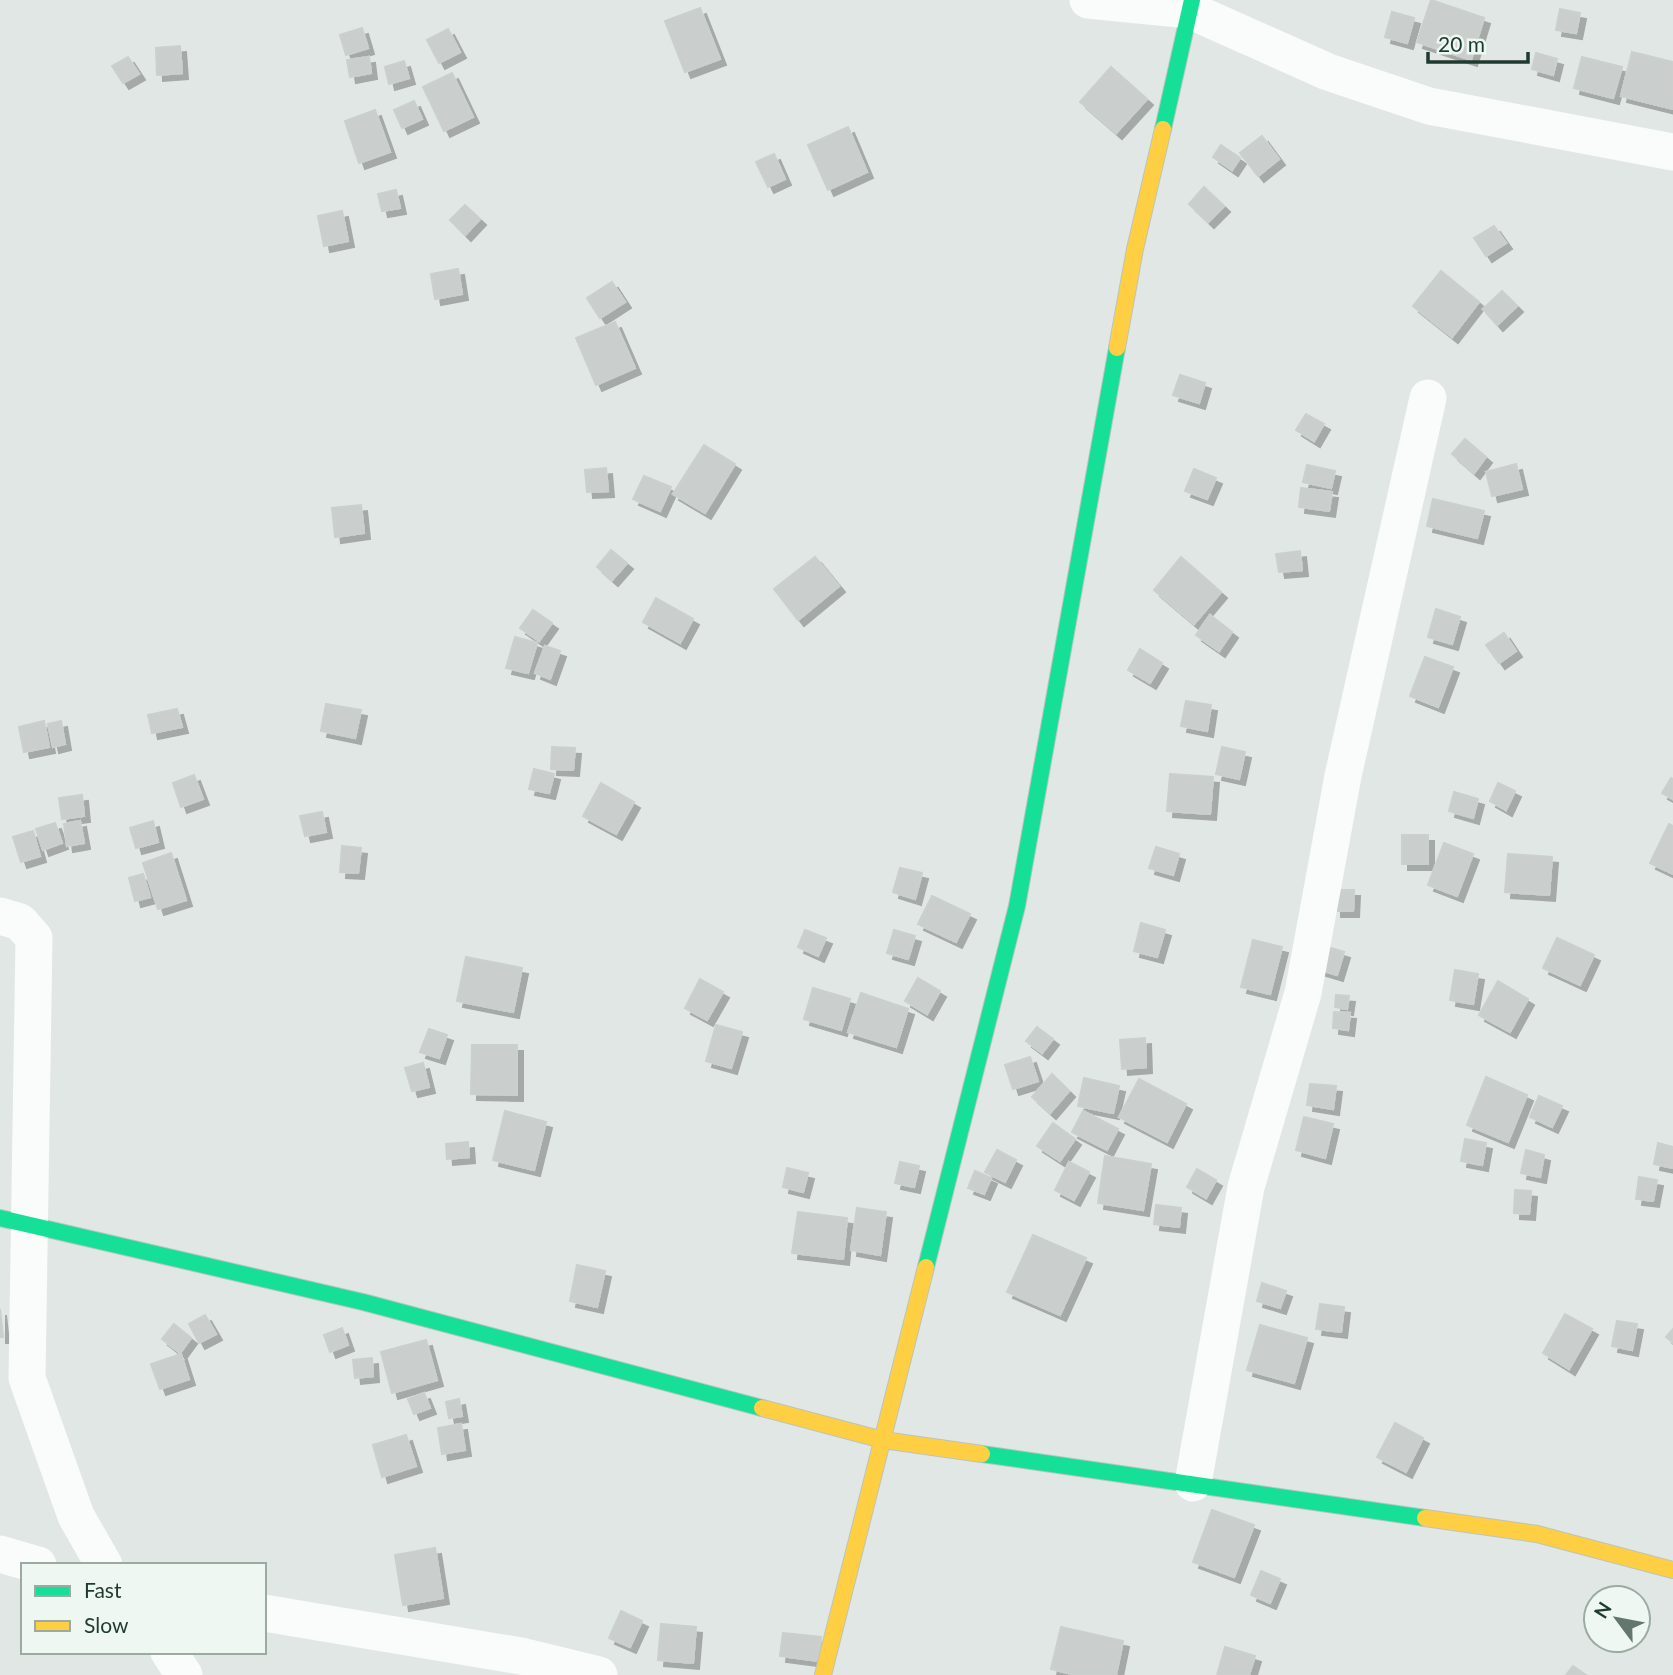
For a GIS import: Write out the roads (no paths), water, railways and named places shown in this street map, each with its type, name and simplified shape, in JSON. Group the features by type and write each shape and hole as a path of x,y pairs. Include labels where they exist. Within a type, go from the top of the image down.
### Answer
{"street":[{"path":"1088,0 1190,5 1328,72 1429,106 1673,152"},
{"path":"823,1675 1017,906 1135,249 1190,5"},
{"path":"1193,1483 1246,1187 1303,993 1343,776 1428,398"},
{"path":"0,916 20,922 34,938 15,1222 27,1378 76,1516 103,1563"},
{"path":"15,1222 363,1302 883,1440 1537,1534 1673,1570"},
{"path":"0,1553 32,1563"},
{"path":"266,1613 521,1656 599,1675"},
{"path":"147,1654 150,1675"},
{"path":"170,1654 184,1675"}]}
